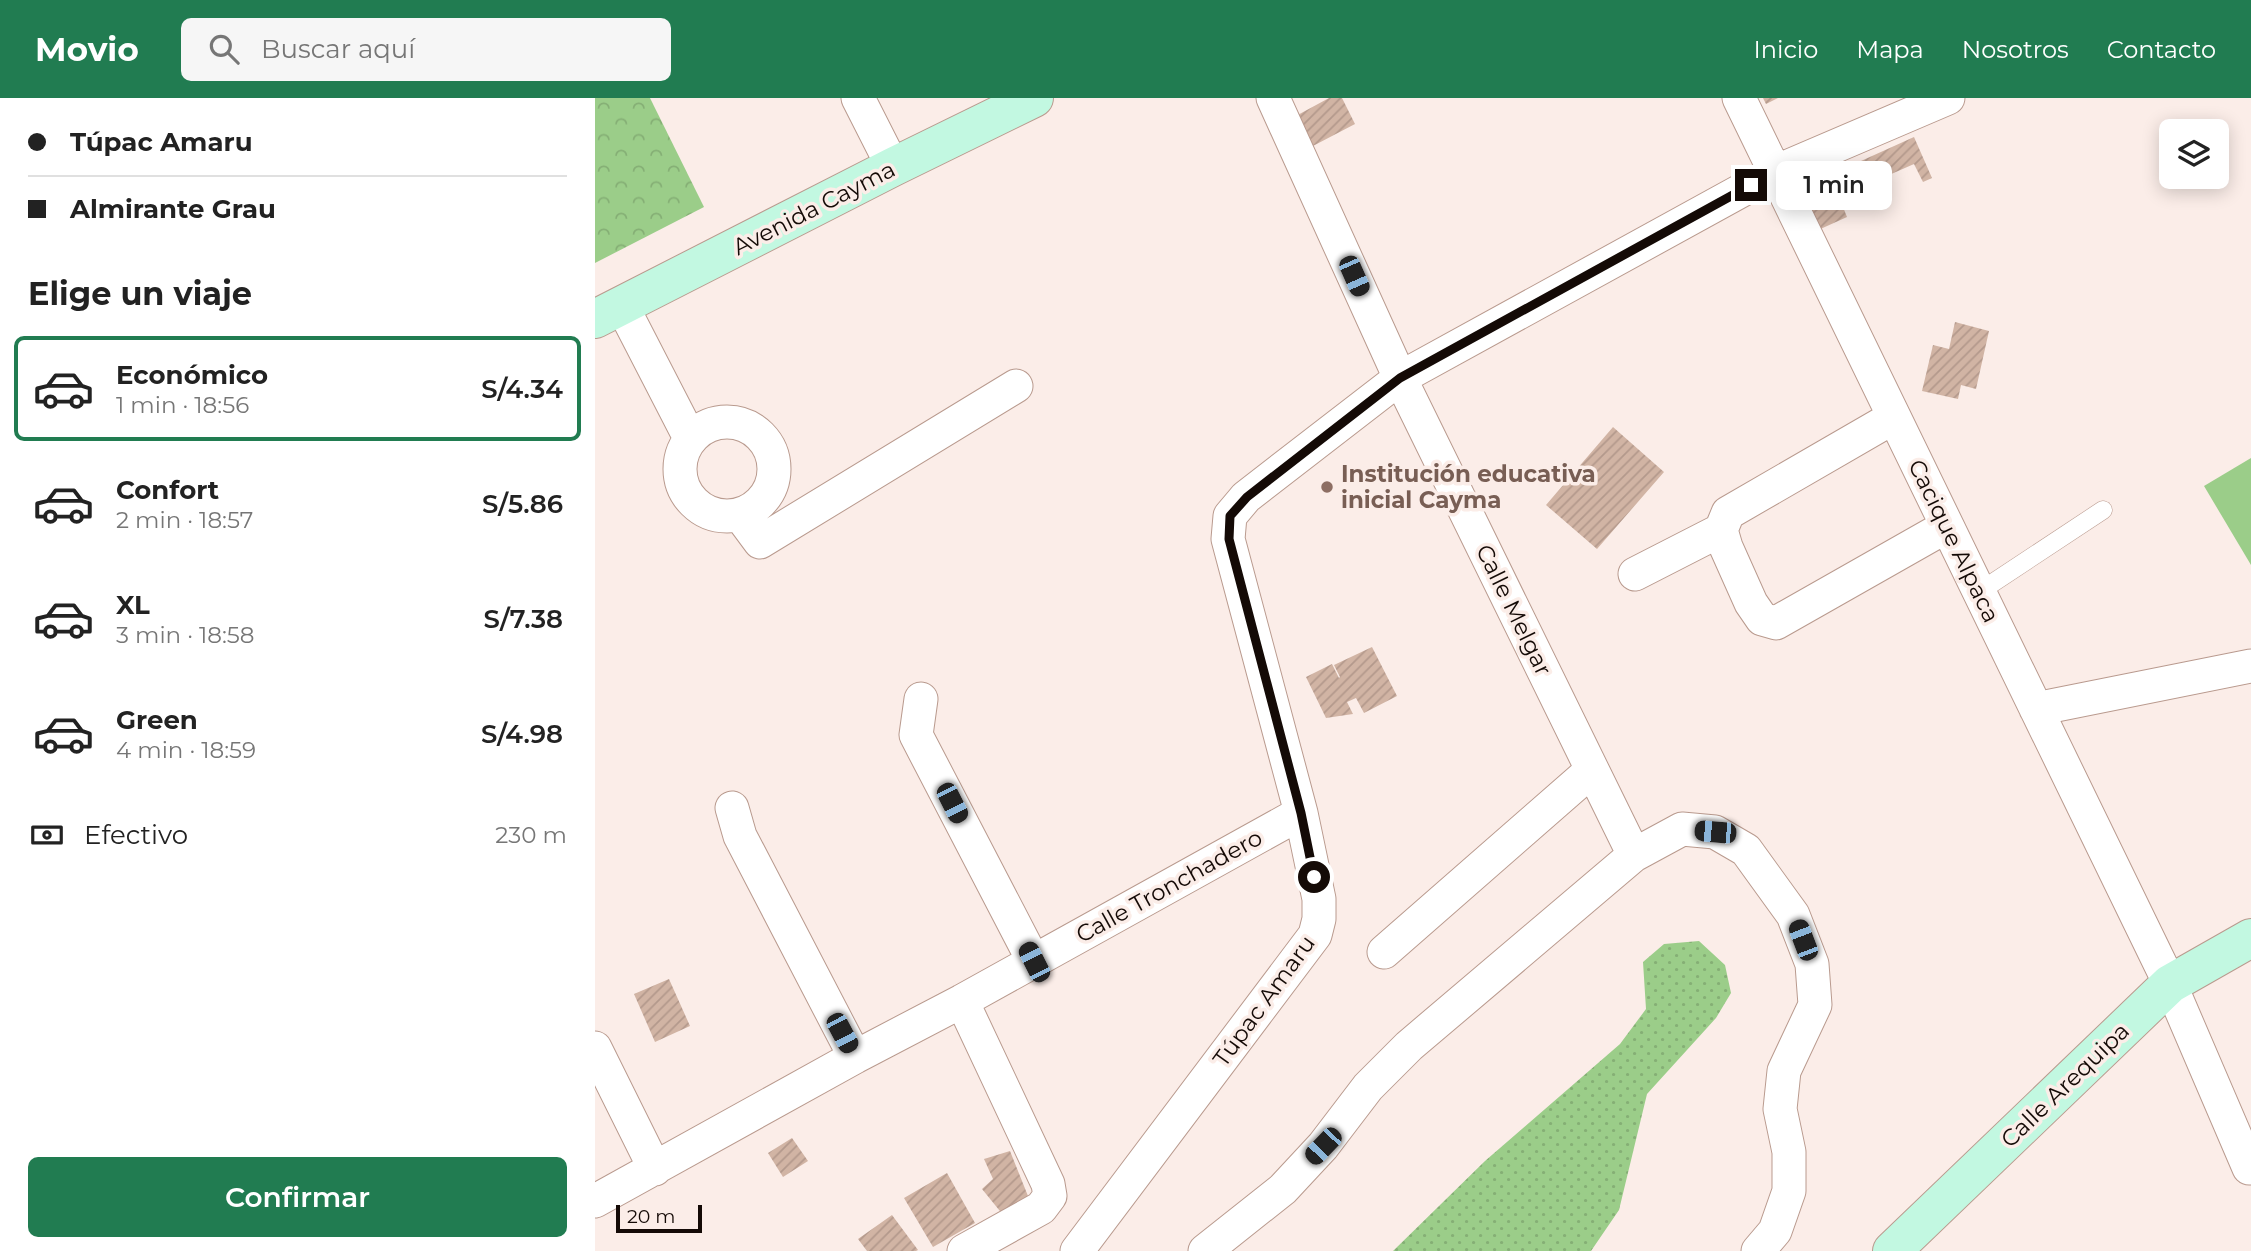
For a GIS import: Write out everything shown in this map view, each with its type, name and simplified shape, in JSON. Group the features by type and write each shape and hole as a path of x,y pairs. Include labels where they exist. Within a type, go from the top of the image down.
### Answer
{"street":[{"path":"857,98 893,167"},
{"name":"Avenida Cayma","path":"608,313 1034,98"},
{"name":"Calle Melgar","path":"1273,98 1400,378 1634,855"},
{"name":"Cacique Alpaca","path":"1739,98 2170,984 2249,1168"},
{"name":"Túpac Amaru","path":"1077,1251 1315,935 1319,919 1319,899 1301,813 1229,539 1230,516 1247,497 1400,378 1775,172 1948,98"},
{"path":"608,313 690,438"},
{"path":"740,514 760,542 1016,386"},
{"path":"1894,418 1728,513 1721,530 1751,603 1762,619 1776,623 1947,526"},
{"path":"729,421 744,424 757,432 767,443 773,456 772,486 765,498 754,508 725,516 710,513 697,506 687,495 679,466 690,438 701,428 729,421"},
{"path":"1635,574 1721,530"},
{"path":"2036,709 2251,666"},
{"path":"921,699 916,736 1034,962"},
{"path":"1384,952 1592,770"},
{"path":"732,808 740,836 855,1057"},
{"name":"Calle Tronchadero","path":"595,1201 855,1057 963,1002 1301,813"},
{"path":"1205,1251 1283,1189 1323,1146 1368,1087 1409,1046 1634,855 1682,829 1715,832 1746,850 1793,915 1812,964 1815,1005 1784,1071 1780,1109 1789,1152 1789,1191 1775,1231 1758,1251"},
{"name":"Calle Arequipa","path":"1892,1251 2170,984 2251,938"},
{"path":"963,1002 1048,1184 1050,1196 1041,1208 964,1251"},
{"path":"595,1048 655,1169"}],"lane":[{"path":"1979,592 2103,510"}],"green space":[{"path":"595,98 650,98 704,207 595,263"},
{"path":"2251,458 2251,565 2204,486"},
{"path":"1699,941 1725,965 1731,993 1716,1018 1647,1094 1619,1210 1591,1251 1393,1251 1485,1161 1620,1044 1646,1009 1643,962 1664,944"}],"building":[{"path":"1329,98 1342,98 1355,124 1311,147 1294,117"},
{"path":"1763,98 1778,98 1766,104"},
{"path":"1914,137 1932,178 1923,182 1914,164 1839,197 1847,217 1816,231 1797,190"},
{"path":"1955,322 1989,331 1976,389 1961,385 1958,399 1922,391 1933,345 1949,349"},
{"path":"1613,427 1664,472 1597,549 1546,505"},
{"path":"1372,647 1397,696 1364,713 1356,698 1347,702 1353,714 1326,718 1306,677 1332,664 1339,678 1334,665"},
{"path":"669,979 690,1026 655,1042 634,994"},
{"path":"792,1138 808,1161 783,1177 768,1153"},
{"path":"1010,1151 1030,1201 1008,1221 982,1189 993,1179 984,1159"},
{"path":"947,1173 975,1223 933,1247 904,1198"},
{"path":"892,1215 918,1250 867,1251 858,1239"}],"place":[{"name":"Institución educativa inicial Cayma","path":"1327,487"}],"route":[{"path":"1314,877 1301,813 1229,539 1230,516 1247,497 1400,378 1751,185"}]}
